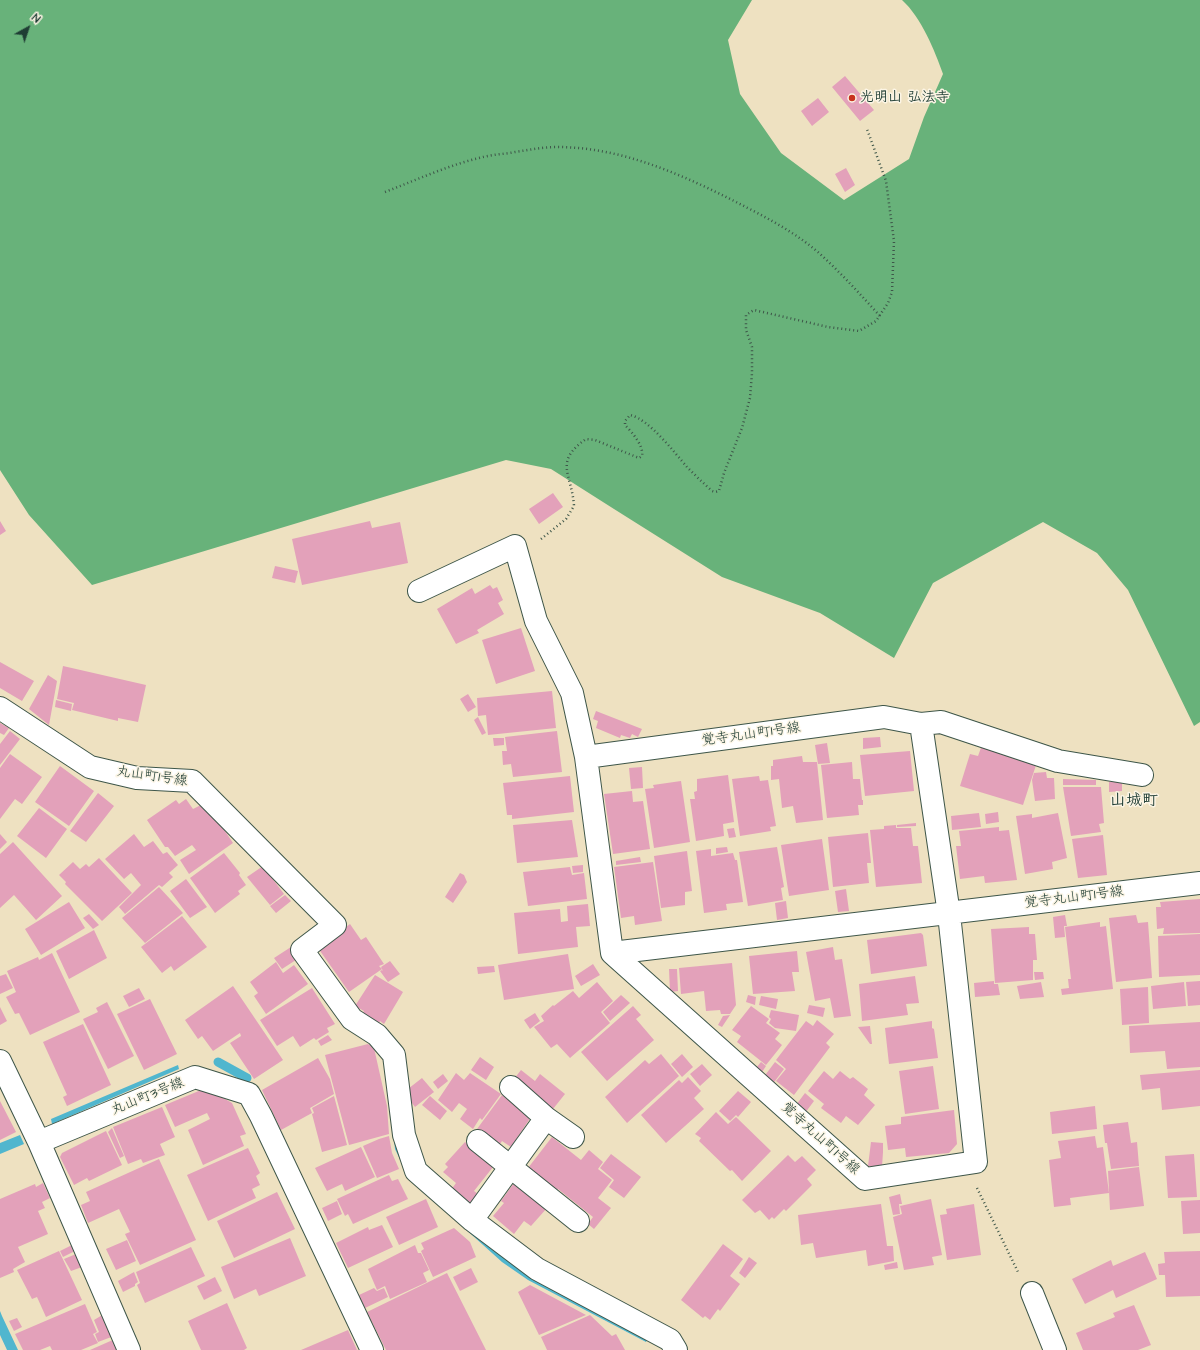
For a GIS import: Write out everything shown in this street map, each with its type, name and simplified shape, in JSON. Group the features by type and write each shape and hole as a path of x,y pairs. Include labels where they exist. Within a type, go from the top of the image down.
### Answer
{"street":[{"path":"419,592 515,546 536,621 572,693 586,757 612,953"},
{"name":"丸山町1号線","path":"0,708 90,767 137,778 192,781 335,924 302,950 352,1019 377,1035 394,1055 404,1135 416,1171 472,1220"},
{"name":"覚寺丸山町1号線","path":"586,757 884,717 921,724 941,722 1058,761 1142,775"},
{"path":"921,724 949,914 976,1162"},
{"name":"覚寺丸山町1号線","path":"612,953 1200,883"},
{"name":"覚寺丸山町1号線","path":"612,953 865,1179 976,1162"},
{"path":"0,1060 39,1142 129,1350"},
{"name":"丸山町3号線","path":"39,1142 195,1078 249,1094 261,1116 372,1350"},
{"path":"511,1087 546,1118 573,1137"},
{"path":"546,1118 472,1220 537,1269 670,1340 676,1350"},
{"path":"478,1141 578,1221"},
{"path":"1032,1293 1055,1350"}],"path":[{"path":"518,556 566,519 574,506 566,466 567,459 577,445 586,439 595,440 639,458 642,456 643,453 641,447 625,425 625,421 630,415 640,418 712,491 719,491 724,473 742,428 750,398 752,347 746,330 746,315 754,310 828,327 859,331 876,321 888,303 892,292 894,241 886,181 867,129"},
{"path":"385,192 488,156 529,149 557,147 583,149 646,162 714,191 784,228 818,252 845,277 880,316"},
{"path":"976,1162 977,1190 1024,1284 1032,1293"}],"green space":[{"path":"0,0 752,0 728,40 740,94 781,153 844,200 909,159 924,117 943,74 932,45 921,25 909,7 902,0 1200,0 1200,722 1194,726 1128,590 1097,553 1043,522 933,583 894,658 820,613 722,577 551,469 506,460 92,585 29,515 0,470"}],"water":[{"path":"387,1050 400,1150 532,1278 648,1338 646,1342 528,1280 502,1262 443,1209 407,1174 395,1149 387,1068"},
{"path":"178,1065 179,1069 52,1124 51,1119"},
{"path":"20,1135 24,1144 0,1154 0,1143"},
{"path":"0,1311 18,1350 7,1350 0,1335"}],"building":[{"path":"845,76 874,110 860,121 832,87"},
{"path":"818,98 829,112 812,126 801,111"},
{"path":"846,168 855,185 845,192 835,174"},
{"path":"553,493 563,507 539,524 529,509"},
{"path":"0,521 6,531 0,535"},
{"path":"370,521 372,528 400,522 408,563 302,585 292,539"},
{"path":"275,566 298,571 295,583 272,578"},
{"path":"490,585 493,589 497,587 503,600 498,603 504,614 477,630 479,633 456,644 437,609 472,588 475,594"},
{"path":"521,628 535,671 496,684 482,640"},
{"path":"0,662 34,681 22,701 0,688"},
{"path":"63,666 146,685 138,722 118,718 118,721 72,710 74,703 57,699"},
{"path":"48,675 57,681 49,725 29,709"},
{"path":"552,691 556,728 488,735 486,715 478,716 477,698"},
{"path":"468,694 476,707 468,712 460,699"},
{"path":"56,700 72,704 71,711 55,707"},
{"path":"596,711 642,729 638,737 632,734 630,738 621,735 620,738 596,728 598,721 593,719"},
{"path":"478,717 486,733 482,735 474,720"},
{"path":"0,723 9,728 4,735 0,733"},
{"path":"10,731 20,739 0,765 0,744"},
{"path":"557,731 562,772 513,777 511,764 503,765 502,751 507,751 505,737"},
{"path":"880,737 881,747 863,749 863,738"},
{"path":"493,738 504,738 504,745 494,746"},
{"path":"827,743 830,763 818,764 815,745"},
{"path":"982,745 1037,762 1023,805 960,786 970,754 978,756"},
{"path":"910,751 914,791 865,796 860,755"},
{"path":"10,754 42,777 22,804 15,799 0,819 0,768"},
{"path":"802,756 803,762 817,762 823,820 796,823 793,806 782,808 779,779 771,780 771,766 773,766 773,760"},
{"path":"852,762 853,779 860,779 863,800 863,805 858,805 859,815 827,818 821,765"},
{"path":"60,766 94,791 69,826 35,802"},
{"path":"642,767 643,788 631,789 629,768"},
{"path":"1046,772 1047,778 1054,778 1055,799 1035,801 1032,780 1034,773"},
{"path":"728,775 734,822 723,824 724,836 696,841 690,799 695,799 694,792 697,791 697,779"},
{"path":"570,776 574,812 512,819 512,815 507,815 503,783"},
{"path":"759,776 760,781 768,780 776,826 770,827 771,831 740,836 732,779"},
{"path":"1063,779 1096,780 1096,785 1063,785"},
{"path":"681,781 690,842 654,848 645,789 654,788 653,785"},
{"path":"1109,782 1122,782 1122,791 1109,792"},
{"path":"1063,787 1101,787 1104,823 1099,824 1101,832 1071,836"},
{"path":"632,791 633,802 643,801 650,849 613,854 604,794"},
{"path":"98,793 114,806 86,842 70,831"},
{"path":"186,799 193,809 201,805 226,830 225,831 233,843 189,874 180,860 196,850 192,845 175,856 168,847 165,847 147,820 176,800 179,804"},
{"path":"39,808 67,829 46,858 17,836"},
{"path":"998,812 999,822 986,824 985,814"},
{"path":"979,813 981,827 952,830 951,816"},
{"path":"1058,813 1067,858 1052,862 1053,869 1025,874 1016,816 1032,814 1032,818"},
{"path":"572,820 578,857 517,863 513,825"},
{"path":"916,823 916,826 897,827 897,825"},
{"path":"896,825 896,828 911,828 913,846 918,846 922,883 876,887 870,830 884,829 884,826"},
{"path":"999,827 999,831 1009,830 1017,880 985,883 984,876 960,879 956,846 961,846 959,831"},
{"path":"734,828 736,837 729,838 727,829"},
{"path":"868,833 871,863 867,863 869,883 833,887 828,837"},
{"path":"0,834 7,842 0,849"},
{"path":"134,834 144,847 153,841 163,854 167,852 178,865 169,873 173,877 162,887 159,885 125,914 119,907 141,885 131,873 124,879 105,859"},
{"path":"1103,835 1107,875 1078,878 1072,839"},
{"path":"822,839 829,890 789,896 781,845"},
{"path":"13,842 62,896 36,920 14,895 0,908 0,854"},
{"path":"727,847 728,852 716,854 716,848"},
{"path":"777,847 784,887 781,888 783,900 748,906 739,852"},
{"path":"711,849 711,856 733,853 735,860 737,860 743,902 726,904 727,910 704,913 696,851"},
{"path":"687,851 692,891 685,892 685,905 661,908 654,856"},
{"path":"224,853 240,873 239,875 246,885 238,891 240,894 215,913 190,878"},
{"path":"640,857 641,862 616,865 616,861"},
{"path":"99,858 132,893 102,921 65,884 66,882 59,875 73,862 80,869 86,864 89,867"},
{"path":"653,862 662,921 635,925 634,916 621,918 614,867"},
{"path":"583,865 583,872 573,873 572,866"},
{"path":"263,866 284,894 270,905 247,877"},
{"path":"570,867 572,875 584,873 587,899 528,906 523,872"},
{"path":"460,873 464,875 467,882 453,903 445,897"},
{"path":"186,879 207,907 190,918 170,891"},
{"path":"159,887 183,913 145,943 122,918"},
{"path":"846,889 849,911 838,912 835,891"},
{"path":"285,895 291,901 276,913 270,906"},
{"path":"1200,899 1200,933 1163,934 1164,928 1157,929 1156,907 1161,907 1160,902"},
{"path":"786,901 788,918 777,920 775,903"},
{"path":"69,902 85,928 41,955 25,929"},
{"path":"588,904 590,926 576,927 578,947 518,954 514,913 560,909 561,922 568,921 567,906"},
{"path":"89,914 99,925 93,929 83,918"},
{"path":"1065,915 1067,926 1064,926 1065,937 1055,938 1053,917"},
{"path":"1136,915 1138,923 1148,922 1152,978 1116,982 1109,918"},
{"path":"182,916 207,947 174,971 171,966 162,973 141,947"},
{"path":"1100,922 1100,927 1106,926 1113,989 1062,995 1061,989 1069,988 1068,979 1071,979 1065,927"},
{"path":"350,924 361,940 366,937 384,964 379,966 382,969 349,992 318,948"},
{"path":"1029,927 1029,934 1035,934 1037,960 1033,960 1033,980 995,983 991,929"},
{"path":"94,930 107,958 69,979 56,951"},
{"path":"921,933 923,935 927,966 871,974 867,940"},
{"path":"1200,934 1200,975 1159,977 1158,936"},
{"path":"291,947 299,958 282,969 274,958"},
{"path":"833,947 835,960 842,959 851,1016 834,1018 830,998 815,1001 806,952"},
{"path":"797,951 799,972 792,972 795,991 753,994 749,956"},
{"path":"52,953 80,1012 30,1035 19,1013 15,1014 6,997 16,992 7,971 38,957 39,960"},
{"path":"568,954 574,989 504,1000 498,965"},
{"path":"390,961 400,974 388,982 380,971 383,971 381,967"},
{"path":"276,962 283,973 294,965 308,984 266,1014 254,996 258,993 250,982"},
{"path":"732,963 736,1005 730,1014 721,1014 720,1010 706,1011 704,991 681,994 679,968"},
{"path":"593,964 600,975 581,986 575,976"},
{"path":"494,966 495,972 478,974 477,967"},
{"path":"669,969 677,969 678,991 670,992"},
{"path":"1034,972 1043,972 1044,979 1035,980"},
{"path":"6,974 13,988 0,994 0,976"},
{"path":"375,975 403,992 384,1024 380,1021 377,1028 361,1016 364,1011 355,1006"},
{"path":"915,976 919,1003 906,1004 908,1015 862,1021 859,984"},
{"path":"994,981 994,984 998,984 1000,995 975,997 974,983"},
{"path":"1200,981 1200,1005 1188,1006 1186,982"},
{"path":"597,982 613,1001 601,1012 610,1023 570,1058 557,1044 551,1048 534,1027 544,1021 541,1016 553,1005 554,1006 573,991 579,998"},
{"path":"1041,982 1044,997 1020,999 1017,986"},
{"path":"1184,982 1186,1006 1153,1009 1151,986"},
{"path":"233,986 283,1060 254,1079 230,1043 241,1036 240,1033 213,1051 202,1036 198,1039 185,1020"},
{"path":"1148,987 1149,1023 1122,1025 1120,989"},
{"path":"139,988 145,999 129,1007 123,996"},
{"path":"312,988 335,1024 327,1028 329,1032 316,1040 314,1038 300,1047 293,1036 277,1046 260,1020"},
{"path":"621,995 630,1003 610,1021 603,1012"},
{"path":"748,995 756,997 755,1005 746,1002"},
{"path":"761,996 778,999 776,1009 759,1005"},
{"path":"150,999 177,1054 144,1070 117,1014"},
{"path":"107,1002 134,1056 108,1069 83,1019 98,1012 96,1008"},
{"path":"809,1005 825,1008 823,1017 807,1013"},
{"path":"633,1006 641,1015 636,1019 654,1040 607,1081 581,1052"},
{"path":"751,1006 769,1019 766,1023 780,1033 775,1039 782,1045 766,1065 737,1042 741,1036 732,1030"},
{"path":"0,1007 7,1021 0,1025"},
{"path":"771,1010 799,1015 796,1031 775,1028 769,1023 771,1019 769,1017"},
{"path":"535,1013 540,1021 530,1029 524,1020"},
{"path":"730,1015 722,1027 718,1025 723,1016"},
{"path":"817,1020 834,1034 826,1043 830,1047 794,1095 776,1081 786,1069 776,1060 806,1021 813,1026"},
{"path":"932,1021 938,1058 889,1064 885,1028"},
{"path":"1200,1022 1200,1067 1167,1069 1165,1051 1130,1053 1129,1026"},
{"path":"83,1024 111,1085 67,1106 63,1097 67,1095 43,1042"},
{"path":"870,1026 872,1044 870,1044 858,1027"},
{"path":"328,1035 332,1040 321,1046 318,1041"},
{"path":"368,1044 374,1048 387,1106 389,1134 349,1145 325,1055"},
{"path":"661,1054 679,1076 627,1123 605,1097 645,1060 649,1064"},
{"path":"682,1054 693,1067 682,1077 671,1064"},
{"path":"480,1057 494,1067 486,1080 471,1070"},
{"path":"318,1058 330,1079 334,1094 310,1108 312,1113 281,1130 262,1090"},
{"path":"761,1062 766,1066 762,1072 756,1068"},
{"path":"775,1062 784,1069 772,1085 763,1078"},
{"path":"702,1064 712,1075 700,1086 690,1074"},
{"path":"933,1066 939,1109 905,1114 899,1071"},
{"path":"521,1070 535,1081 540,1074 565,1094 553,1109 514,1079"},
{"path":"1200,1070 1200,1106 1162,1110 1160,1088 1142,1090 1140,1075"},
{"path":"824,1071 833,1079 840,1071 850,1079 853,1077 868,1089 864,1095 875,1105 858,1125 846,1116 841,1123 821,1108 824,1104 808,1091"},
{"path":"456,1073 464,1080 470,1073 501,1094 482,1120 480,1118 473,1129 460,1119 467,1109 459,1103 452,1112 438,1100"},
{"path":"443,1074 448,1081 438,1089 433,1082"},
{"path":"688,1077 701,1091 694,1098 704,1109 666,1143 641,1115 679,1080 682,1083"},
{"path":"422,1078 434,1092 415,1107 404,1092"},
{"path":"206,1088 232,1103 246,1134 240,1136 244,1146 203,1165 188,1130 210,1119 207,1113 175,1127 165,1105"},
{"path":"738,1091 751,1102 738,1117 736,1115 730,1121 719,1111"},
{"path":"805,1093 814,1101 805,1113 796,1105"},
{"path":"502,1095 531,1117 511,1147 502,1141 498,1147 477,1129"},
{"path":"334,1096 347,1145 322,1152 312,1114 314,1113 312,1108"},
{"path":"430,1096 447,1111 440,1120 422,1105"},
{"path":"0,1101 16,1132 0,1140"},
{"path":"1095,1106 1097,1129 1052,1134 1050,1112"},
{"path":"162,1107 175,1137 160,1144 165,1155 143,1163 141,1159 128,1164 113,1127"},
{"path":"954,1110 957,1144 949,1153 906,1157 905,1148 888,1150 885,1126 901,1124 901,1117"},
{"path":"716,1112 728,1124 736,1117 771,1151 742,1181 732,1170 730,1171 699,1141 701,1138 695,1134"},
{"path":"1128,1122 1131,1143 1137,1142 1139,1166 1111,1169 1107,1143 1105,1143 1103,1125"},
{"path":"112,1128 124,1156 120,1158 108,1132"},
{"path":"106,1131 122,1165 89,1181 87,1178 74,1185 60,1157 62,1153"},
{"path":"389,1136 392,1153 399,1169 377,1178 363,1146"},
{"path":"1095,1136 1097,1148 1103,1147 1109,1193 1070,1198 1071,1205 1054,1207 1049,1160 1061,1158 1058,1141"},
{"path":"552,1137 581,1160 589,1150 603,1162 598,1169 612,1180 598,1198 611,1208 594,1229 588,1224 593,1217 558,1189 557,1190 528,1168"},
{"path":"465,1142 493,1167 474,1191 478,1194 468,1206 451,1190 456,1183 443,1172 448,1167 445,1164"},
{"path":"871,1142 883,1143 882,1167 868,1166"},
{"path":"361,1147 375,1177 345,1191 342,1184 327,1191 315,1168"},
{"path":"248,1148 260,1173 256,1176 260,1185 252,1189 256,1198 208,1221 187,1175"},
{"path":"611,1154 641,1177 624,1198 609,1187 614,1180 600,1168"},
{"path":"1194,1154 1197,1197 1168,1198 1165,1156"},
{"path":"788,1155 795,1162 802,1156 816,1170 807,1179 812,1185 786,1211 784,1209 774,1219 772,1217 769,1220 760,1210 755,1213 742,1200"},
{"path":"159,1159 196,1240 140,1265 125,1234 130,1232 119,1209 88,1223 81,1205 90,1201 86,1192"},
{"path":"1139,1167 1144,1206 1110,1210 1108,1171"},
{"path":"389,1175 392,1181 398,1179 408,1199 353,1224 348,1214 345,1216 337,1199"},
{"path":"43,1183 50,1198 42,1202 45,1208 38,1211 48,1234 18,1247 25,1262 13,1269 14,1272 0,1278 0,1199 35,1184 36,1187"},
{"path":"514,1183 547,1208 531,1226 524,1221 514,1234 493,1216 504,1203 501,1201"},
{"path":"277,1192 295,1229 234,1258 217,1221"},
{"path":"900,1194 902,1204 899,1204 900,1214 893,1215 889,1197"},
{"path":"426,1199 438,1227 399,1245 386,1217"},
{"path":"931,1199 942,1255 932,1257 934,1265 904,1270 893,1217 902,1214 900,1206"},
{"path":"1200,1200 1200,1233 1183,1234 1181,1201"},
{"path":"337,1201 342,1214 328,1221 322,1208"},
{"path":"881,1204 887,1246 893,1246 894,1261 868,1266 866,1250 816,1258 813,1243 801,1245 798,1215"},
{"path":"974,1204 981,1255 947,1260 940,1215 947,1214 946,1209"},
{"path":"382,1225 393,1247 348,1268 336,1243 368,1227 369,1230"},
{"path":"454,1228 470,1242 476,1257 433,1277 421,1251 424,1249 421,1243"},
{"path":"290,1238 306,1276 259,1296 256,1289 234,1299 221,1267"},
{"path":"127,1240 136,1261 116,1270 106,1249"},
{"path":"723,1244 743,1259 730,1276 740,1284 720,1311 718,1309 710,1320 705,1316 703,1318 681,1300"},
{"path":"72,1245 75,1251 63,1257 60,1251"},
{"path":"415,1245 418,1253 421,1253 429,1270 423,1273 427,1282 390,1299 385,1286 377,1290 368,1269"},
{"path":"191,1247 205,1276 145,1303 137,1285 140,1283 136,1272"},
{"path":"59,1251 82,1300 46,1317 37,1297 32,1299 17,1270"},
{"path":"1200,1251 1200,1296 1166,1297 1165,1275 1159,1275 1158,1264 1165,1263 1164,1252"},
{"path":"1145,1252 1157,1279 1116,1298 1113,1290 1085,1304 1072,1279 1111,1260 1113,1266"},
{"path":"76,1254 82,1267 71,1271 64,1259"},
{"path":"749,1257 757,1263 745,1278 739,1273"},
{"path":"897,1262 898,1268 885,1270 884,1265"},
{"path":"471,1268 478,1282 460,1291 453,1277"},
{"path":"134,1272 138,1282 135,1286 123,1292 118,1281"},
{"path":"447,1273 486,1350 386,1350 367,1312"},
{"path":"215,1277 222,1291 204,1300 197,1286"},
{"path":"530,1285 586,1315 539,1335 518,1292"},
{"path":"374,1288 377,1291 384,1288 388,1297 365,1308 359,1295"},
{"path":"227,1303 247,1348 244,1350 201,1350 188,1321"},
{"path":"85,1304 97,1332 93,1334 98,1343 81,1350 52,1350 50,1346 40,1350 23,1350 15,1334"},
{"path":"1134,1305 1151,1345 1138,1350 1083,1350 1076,1333 1115,1317 1113,1313"},
{"path":"104,1314 114,1336 98,1342 95,1334 99,1332 94,1320"},
{"path":"590,1315 612,1336 616,1334 625,1350 547,1350 541,1337"},
{"path":"17,1318 22,1327 14,1331 9,1321"},
{"path":"348,1330 357,1350 301,1350"},
{"path":"115,1339 121,1350 90,1350"}],"waterway":[{"path":"218,1062 247,1078"}],"place":[{"name":"光明山 弘法寺","path":"852,98"}],"district":[{"name":"山城町","path":"1134,802"}]}
